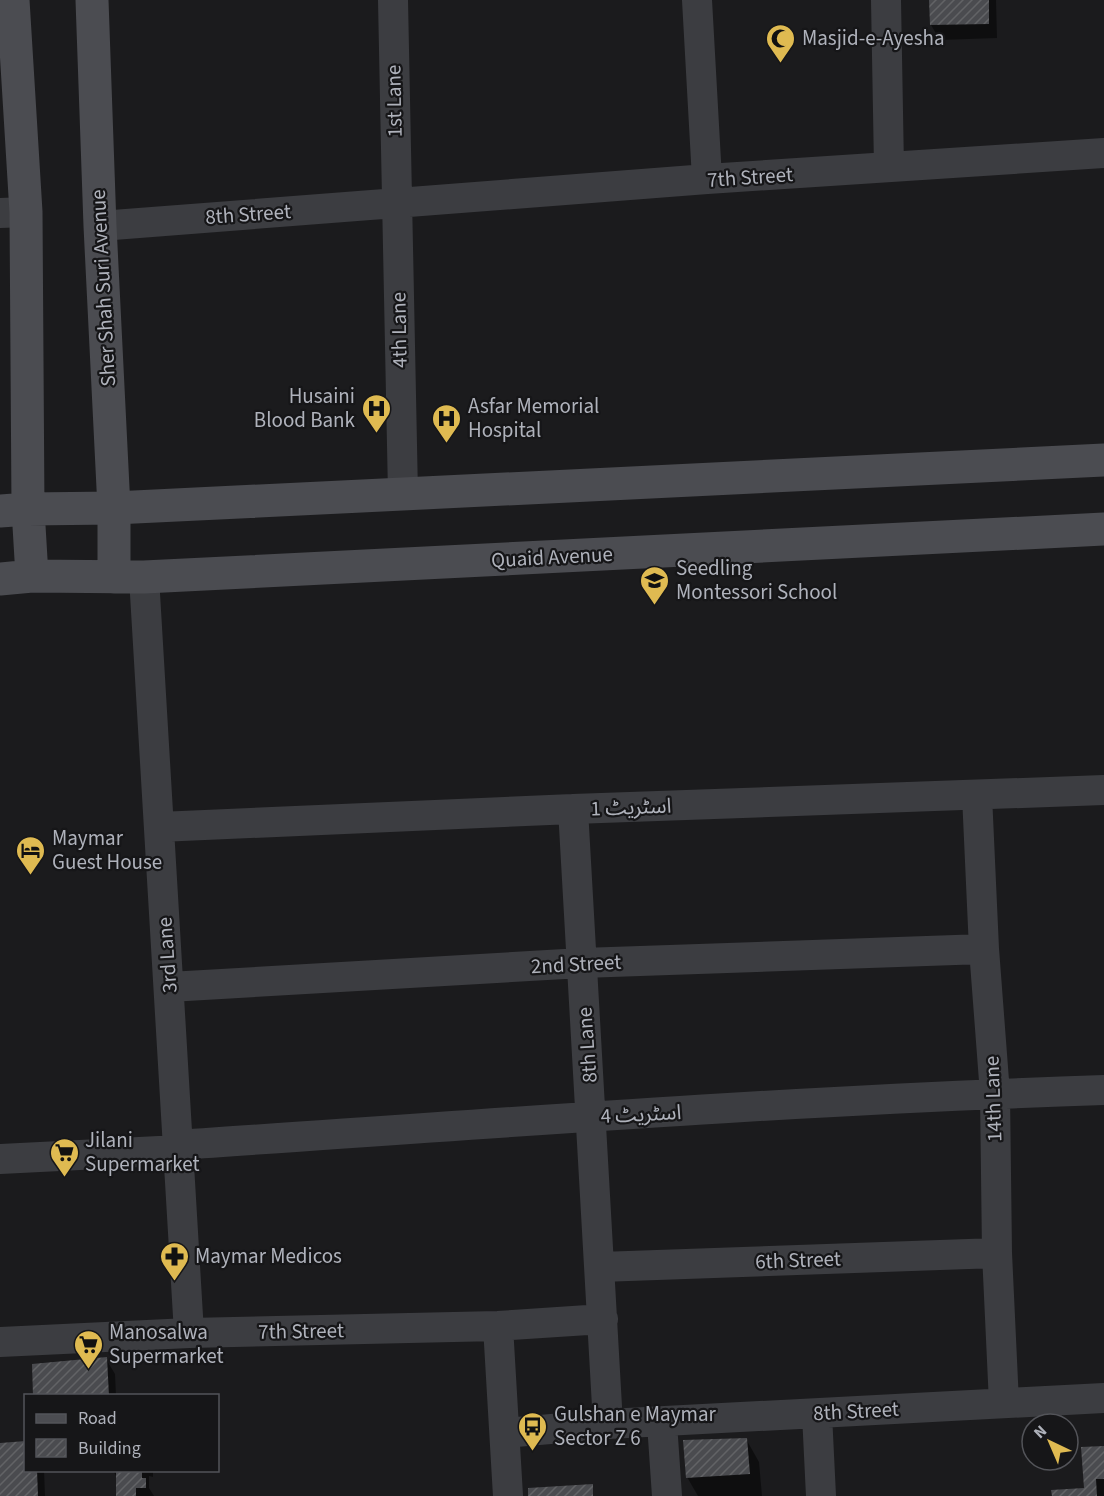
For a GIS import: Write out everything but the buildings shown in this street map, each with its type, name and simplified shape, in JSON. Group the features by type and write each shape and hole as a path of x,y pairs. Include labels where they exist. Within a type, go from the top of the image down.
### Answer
{"main road":[{"path":"13,0 16,577"},
{"name":"Sher Shah Suri Avenue","path":"92,0 114,507 129,577"},
{"path":"14,510 403,494 1104,460"},
{"name":"Quaid Avenue","path":"16,577 129,577 1104,529"}],"street":[{"name":"1st Lane","path":"393,0 396,203"},
{"path":"697,0 706,179"},
{"path":"886,0 889,167"},
{"name":"7th Street","path":"396,203 706,179 1104,153"},
{"name":"8th Street","path":"100,225 396,203"},
{"name":"4th Lane","path":"396,203 403,494"},
{"name":"3rd Lane","path":"129,577 159,827 189,1334"},
{"name":"اسٹریٹ 1","path":"159,827 1104,790"},
{"name":"14th Lane","path":"977,795 984,948 995,1094 997,1254 1004,1403"},
{"name":"8th Lane","path":"573,809 608,1424"},
{"name":"2nd Street","path":"169,987 582,963 984,948"},
{"name":"اسٹریٹ 4","path":"0,1159 592,1117 1104,1090"},
{"name":"6th Street","path":"600,1267 997,1254"},
{"name":"7th Street","path":"0,1342 189,1334 498,1326 603,1319"},
{"path":"498,1326 508,1496"},
{"name":"8th Street","path":"505,1433 608,1424 662,1423 1104,1398"},
{"path":"817,1414 821,1496"},
{"path":"662,1423 667,1496"}],"place":[{"name":"Masjid-e-Ayesha","path":"781,64"},
{"name":"Husaini Blood Bank","path":"376,434"},
{"name":"Asfar Memorial Hospital","path":"447,444"},
{"name":"Seedling Montessori School","path":"655,606"},
{"name":"Maymar Guest House","path":"31,876"},
{"name":"Jilani Supermarket","path":"64,1178"},
{"name":"Maymar Medicos","path":"174,1282"},
{"name":"Manosalwa Supermarket","path":"88,1370"},
{"name":"Gulshan e Maymar Sector Z 6","path":"533,1452"}]}
